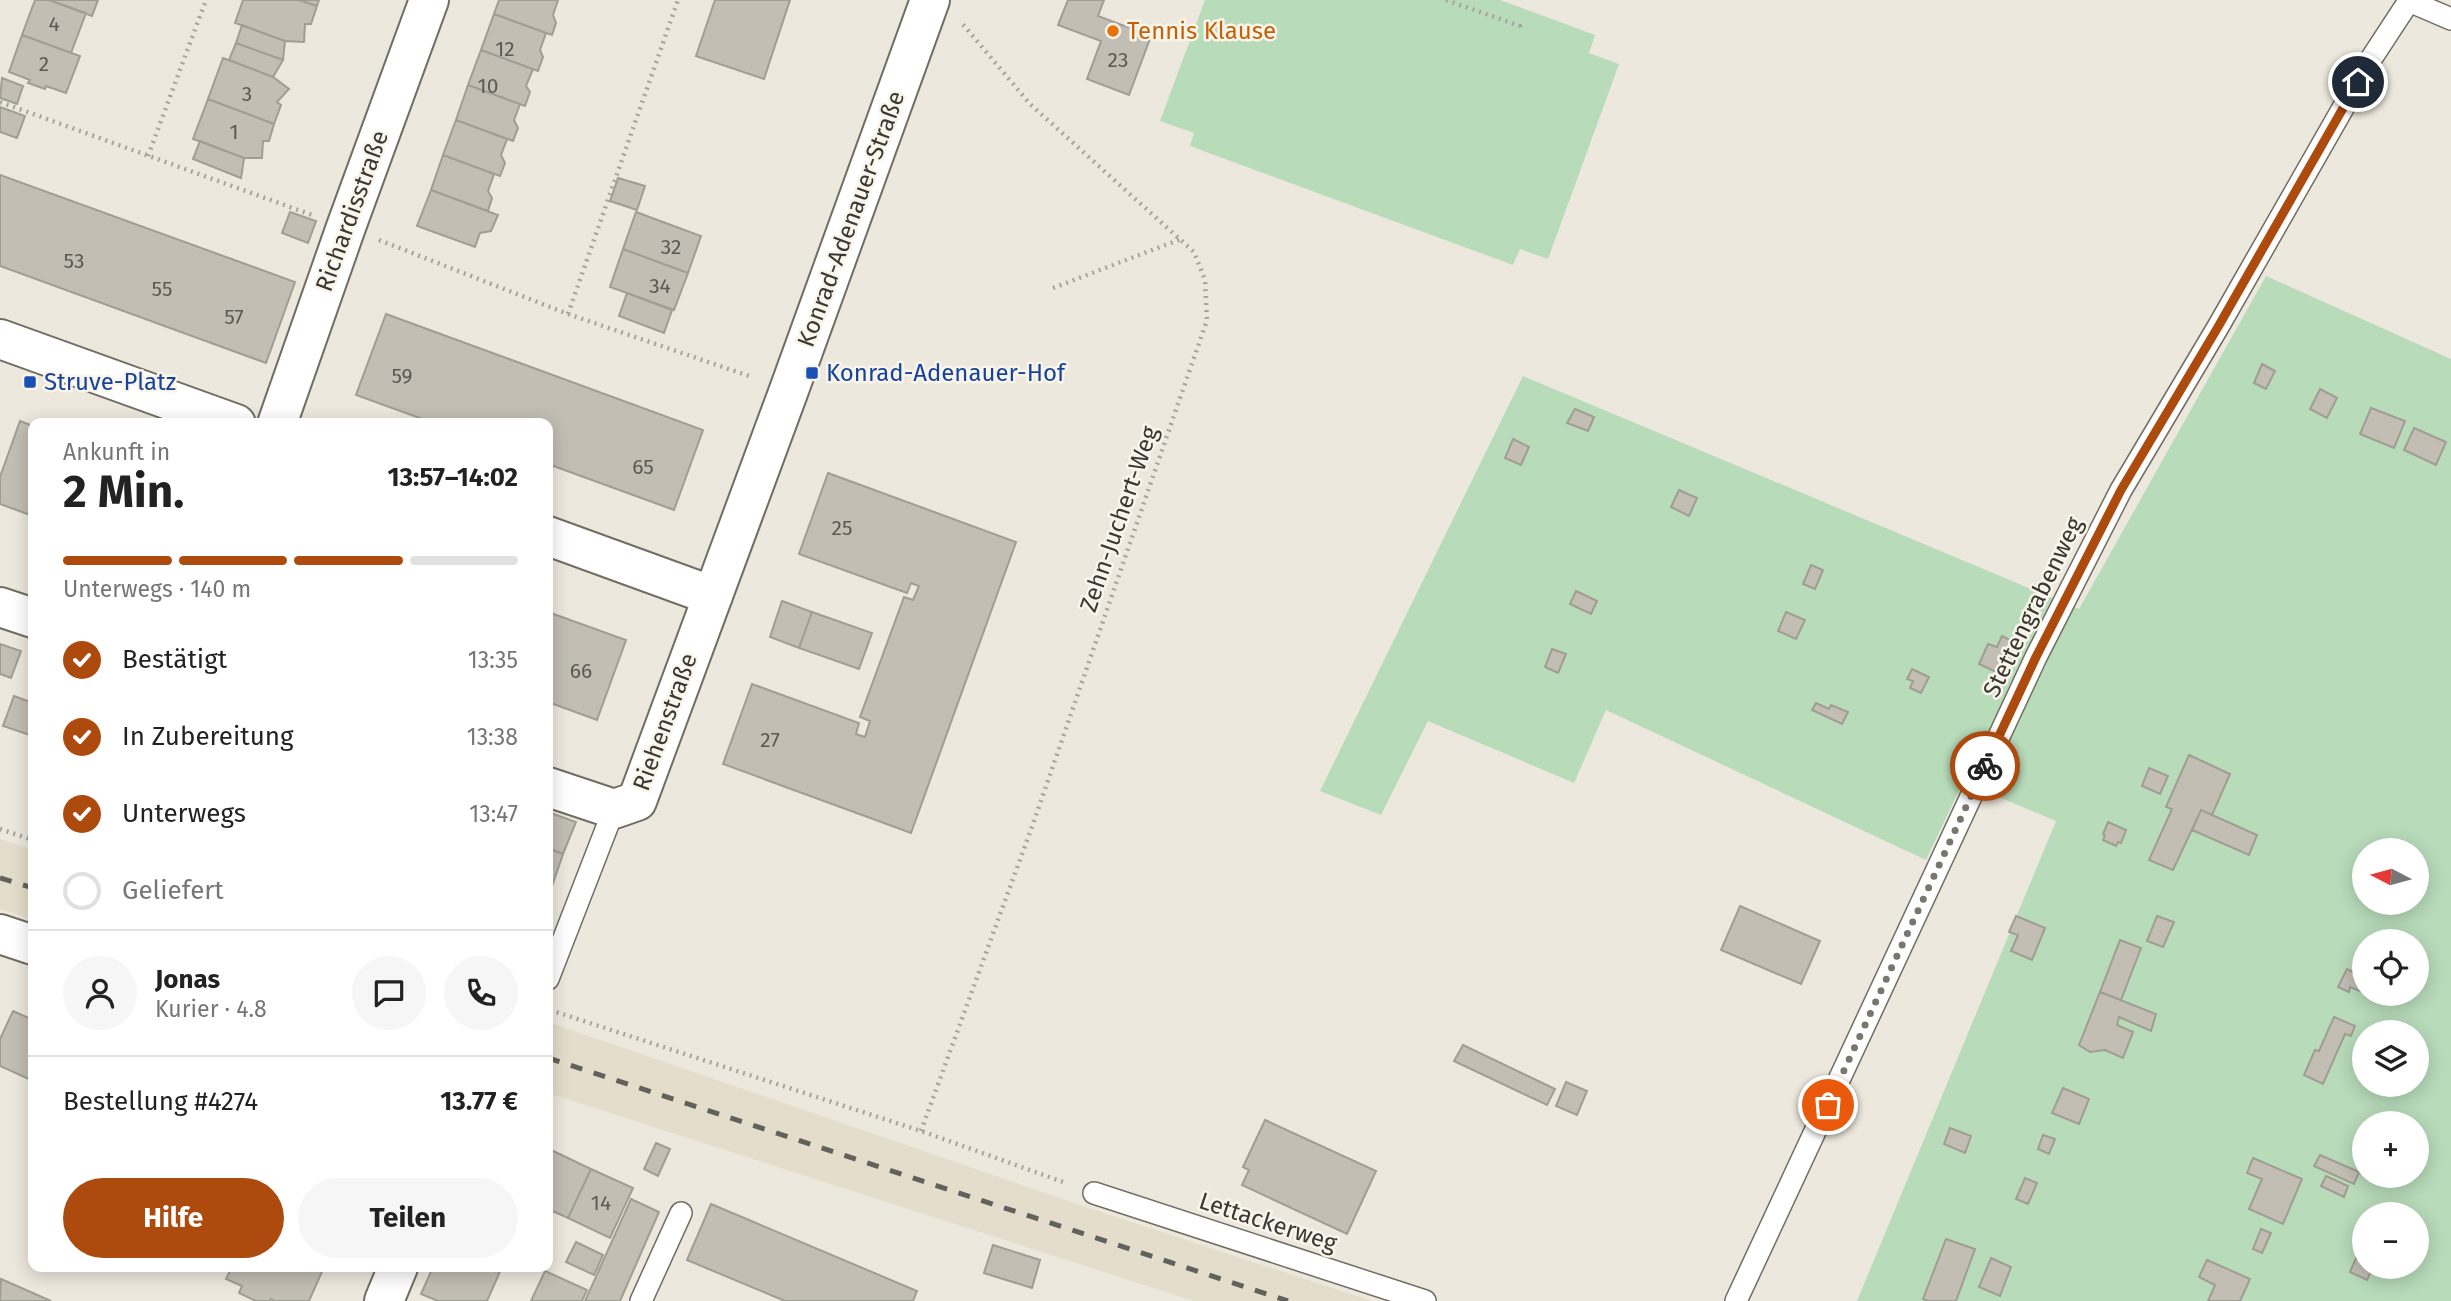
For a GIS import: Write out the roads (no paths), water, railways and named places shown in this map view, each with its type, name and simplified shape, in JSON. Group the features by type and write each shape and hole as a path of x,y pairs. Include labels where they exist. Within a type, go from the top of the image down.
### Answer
{"street":[{"name":"Richardisstraße","path":"279,418 429,0"},
{"name":"Konrad-Adenauer-Straße","path":"713,596 789,390 944,8"},
{"path":"0,339 219,418"},
{"path":"553,538 713,596"},
{"name":"Riehenstraße","path":"553,789 614,809 637,801 713,596"},
{"path":"0,607 28,616"},
{"path":"0,934 28,943"},
{"path":"384,1301 396,1272"}],"lane":[{"path":"2409,1 2451,19"},
{"name":"Stettengrabenweg","path":"1737,1301 2036,657 2121,490 2218,327 2371,59 2409,1"},
{"path":"553,966 614,809"},
{"name":"Lettackerweg","path":"1094,1193 1425,1301"},
{"path":"641,1301 681,1213"}],"railway":[{"path":"0,878 28,886"},
{"path":"553,1060 1288,1301"}],"place":[{"name":"Tennis Klause","path":"1113,31"},
{"name":"Konrad-Adenauer-Hof","path":"812,373"},
{"name":"Struve-Platz","path":"30,382"}]}
